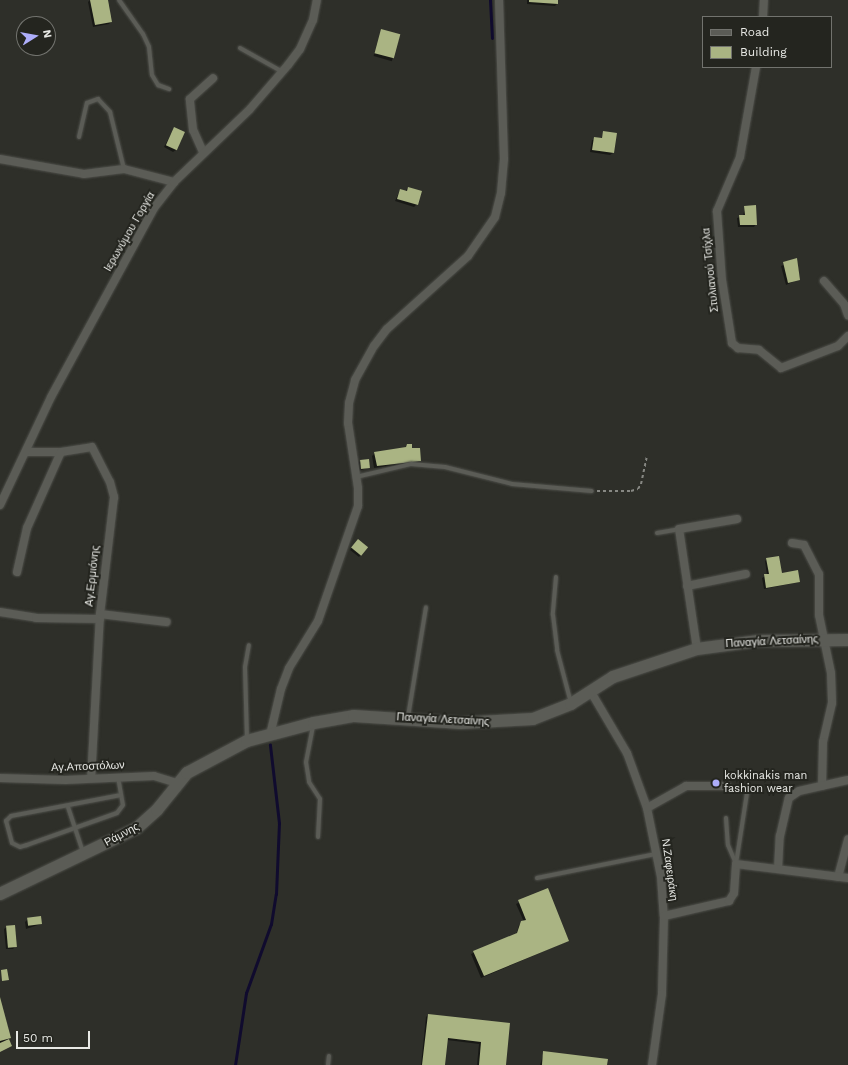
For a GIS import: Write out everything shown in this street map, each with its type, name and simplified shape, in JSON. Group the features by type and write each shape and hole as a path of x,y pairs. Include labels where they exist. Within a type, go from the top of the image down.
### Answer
{"main road":[{"name":"Παναγία Λετσαίνης","path":"270,735 314,723 354,716 408,718 461,723 510,722 542,717 571,704 613,677 628,670 697,649 758,641 848,640"},
{"name":"Ράμνης","path":"0,894 83,854 144,822 177,783 200,764 248,742 270,735"}],"street":[{"name":"Ιερωνύμου Γοργία","path":"0,505 27,452 51,397 154,208 174,182 203,152 250,109 283,72 300,49 313,20 317,0"},
{"path":"270,735 281,689 289,668 318,621 358,506 356,477 350,445 348,409 355,380 387,329 464,260 490,228 495,218 501,193 504,159 499,0"},
{"path":"763,16 764,0"},
{"name":"Στυλιανού Τσίχλα","path":"756,68 740,157 717,212 722,280 732,343 738,348 759,350 781,368 838,346 848,336"},
{"path":"203,152 193,130 190,99 213,78"},
{"path":"0,159 84,174 124,169 174,182"},
{"path":"824,281 844,304 848,315"},
{"name":"Αγ.Ερμιόνης","path":"27,452 61,452 92,447 110,482 114,497 100,616 91,778"},
{"path":"17,572 27,528 61,452"},
{"path":"697,649 679,529 737,519"},
{"path":"792,543 804,544 819,574 819,616 831,673 832,703 823,742 822,786"},
{"path":"687,586 746,574"},
{"path":"0,612 36,618 100,616 167,622"},
{"name":"Ν.Ζαφειράκη","path":"591,692 622,743 647,808 656,854 664,916 662,994 652,1065"},
{"name":"Αγ.Αποστόλων","path":"0,778 65,780 117,776 154,776 177,783"},
{"path":"778,869 780,836 789,798 799,791 848,780"},
{"path":"647,808 686,786 727,786"},
{"path":"838,877 848,839"},
{"path":"664,916 729,901 734,893 736,864 848,878"}],"lane":[{"path":"119,0 143,34 149,47 152,75 158,85 169,89"},
{"path":"240,48 283,72"},
{"path":"79,137 87,103 98,99 110,112 124,169"},
{"path":"356,477 411,464 445,467 512,484 592,491"},
{"path":"657,533 679,529"},
{"path":"556,577 553,615 557,650 571,704"},
{"path":"408,718 426,607"},
{"path":"248,742 245,667 249,645"},
{"path":"314,723 306,762 309,782 320,799 318,837"},
{"path":"117,776 121,795 123,805 117,813 20,847 12,843 6,821 18,813 68,807 121,795"},
{"path":"736,864 747,793"},
{"path":"68,807 83,854"},
{"path":"726,818 728,845 736,864"},
{"path":"537,878 656,854"},
{"path":"328,1065 329,1056"}],"path":[{"path":"592,491 631,491 638,489 641,484 647,456"}],"building":[{"path":"90,0 108,0 112,22 95,25"},
{"path":"529,0 558,0 558,4 529,2"},
{"path":"381,29 400,34 394,58 375,53"},
{"path":"174,127 185,132 177,150 166,145"},
{"path":"603,131 617,133 614,153 592,150 594,137 602,138"},
{"path":"408,187 422,191 418,205 397,199 400,189 407,191"},
{"path":"756,205 757,225 740,225 739,215 745,215 744,206"},
{"path":"797,258 800,280 788,283 783,262"},
{"path":"407,444 412,444 412,448 420,448 421,461 377,466 374,452 406,447"},
{"path":"369,459 370,468 361,469 360,460"},
{"path":"358,539 368,547 361,556 351,548"},
{"path":"779,556 782,573 798,570 800,582 766,588 764,574 769,574 766,558"},
{"path":"548,888 569,941 484,976 473,951 517,933 521,921 526,920 518,900"},
{"path":"41,916 42,924 28,926 27,918"},
{"path":"15,925 17,947 8,948 6,926"},
{"path":"7,969 9,980 2,981 1,970"},
{"path":"0,997 11,1038 0,1041"},
{"path":"428,1014 510,1023 506,1065 479,1065 481,1042 448,1038 445,1065 422,1065"},
{"path":"9,1039 12,1046 0,1052 0,1043"},
{"path":"543,1051 608,1059 607,1065 542,1065"}],"waterway":[{"path":"490,0 492,38"},
{"path":"235,1065 246,993 271,924 276,894 279,823 270,745"}],"place":[{"name":"kokkinakis man fashion wear","path":"716,783"}]}
